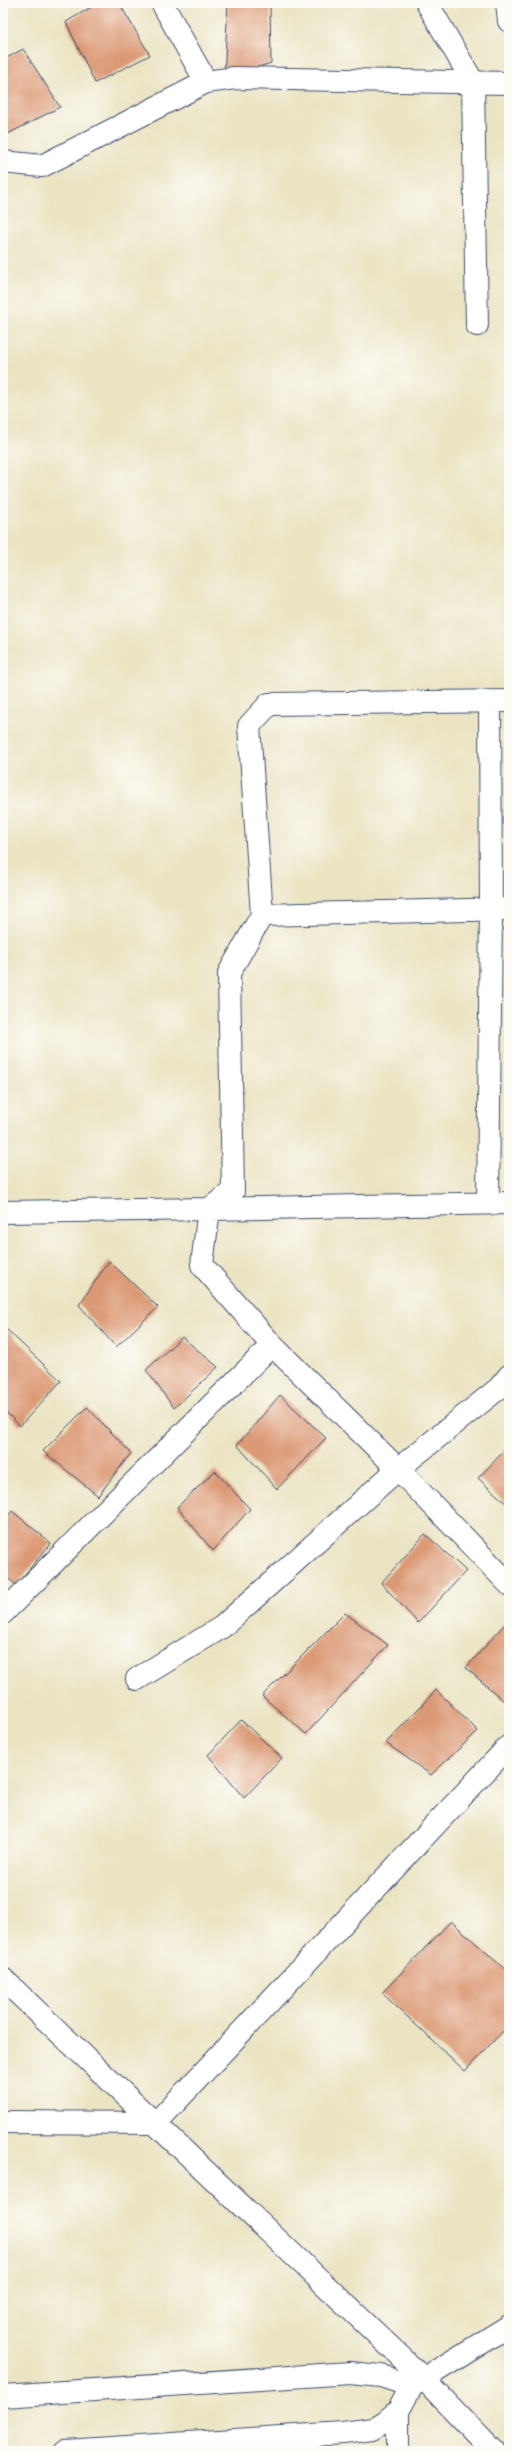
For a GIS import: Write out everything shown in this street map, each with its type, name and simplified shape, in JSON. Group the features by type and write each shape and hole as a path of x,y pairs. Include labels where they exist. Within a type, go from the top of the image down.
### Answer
{"street":[{"path":"162,3 206,82"},
{"path":"427,3 473,82 477,325"},
{"path":"507,3 509,21"},
{"path":"3,162 42,166 206,82 235,78 509,83"},
{"path":"3,1212 209,1209 499,1203 499,701 269,704 249,726 262,916 229,972 233,1191 209,1209 202,1265 272,1345 398,1469 509,1584"},
{"path":"262,916 500,909"},
{"path":"3,1613 272,1345"},
{"path":"137,1679 222,1627 398,1469 499,1388 509,1376"},
{"path":"3,2122 156,2123 509,1746"},
{"path":"3,1979 156,2123 418,2383 493,2451"},
{"path":"65,2451 359,2432 373,2428 386,2421 398,2411 418,2383 509,2326"},
{"path":"3,2396 350,2373 381,2376 418,2383"},
{"path":"398,2411 398,2451"}],"building":[{"path":"98,3 119,3 150,55 95,83 66,22"},
{"path":"228,3 270,6 271,63 224,78"},
{"path":"23,49 60,107 4,136 3,60"},
{"path":"109,1261 158,1307 116,1347 79,1305"},
{"path":"3,1326 61,1381 20,1426 3,1409"},
{"path":"182,1337 218,1367 174,1408 146,1370"},
{"path":"280,1395 326,1438 277,1489 237,1445"},
{"path":"87,1407 131,1453 98,1496 43,1451"},
{"path":"509,1446 509,1506 478,1478"},
{"path":"215,1471 250,1509 213,1551 177,1507"},
{"path":"12,1511 51,1543 16,1585 3,1574 3,1522"},
{"path":"425,1534 466,1571 418,1623 381,1583"},
{"path":"345,1613 388,1645 306,1734 262,1696"},
{"path":"509,1619 509,1697 504,1701 466,1668"},
{"path":"436,1690 478,1731 431,1775 386,1743"},
{"path":"241,1720 282,1758 244,1798 208,1755"},
{"path":"451,1921 509,1973 509,2025 465,2071 382,1993"}]}
